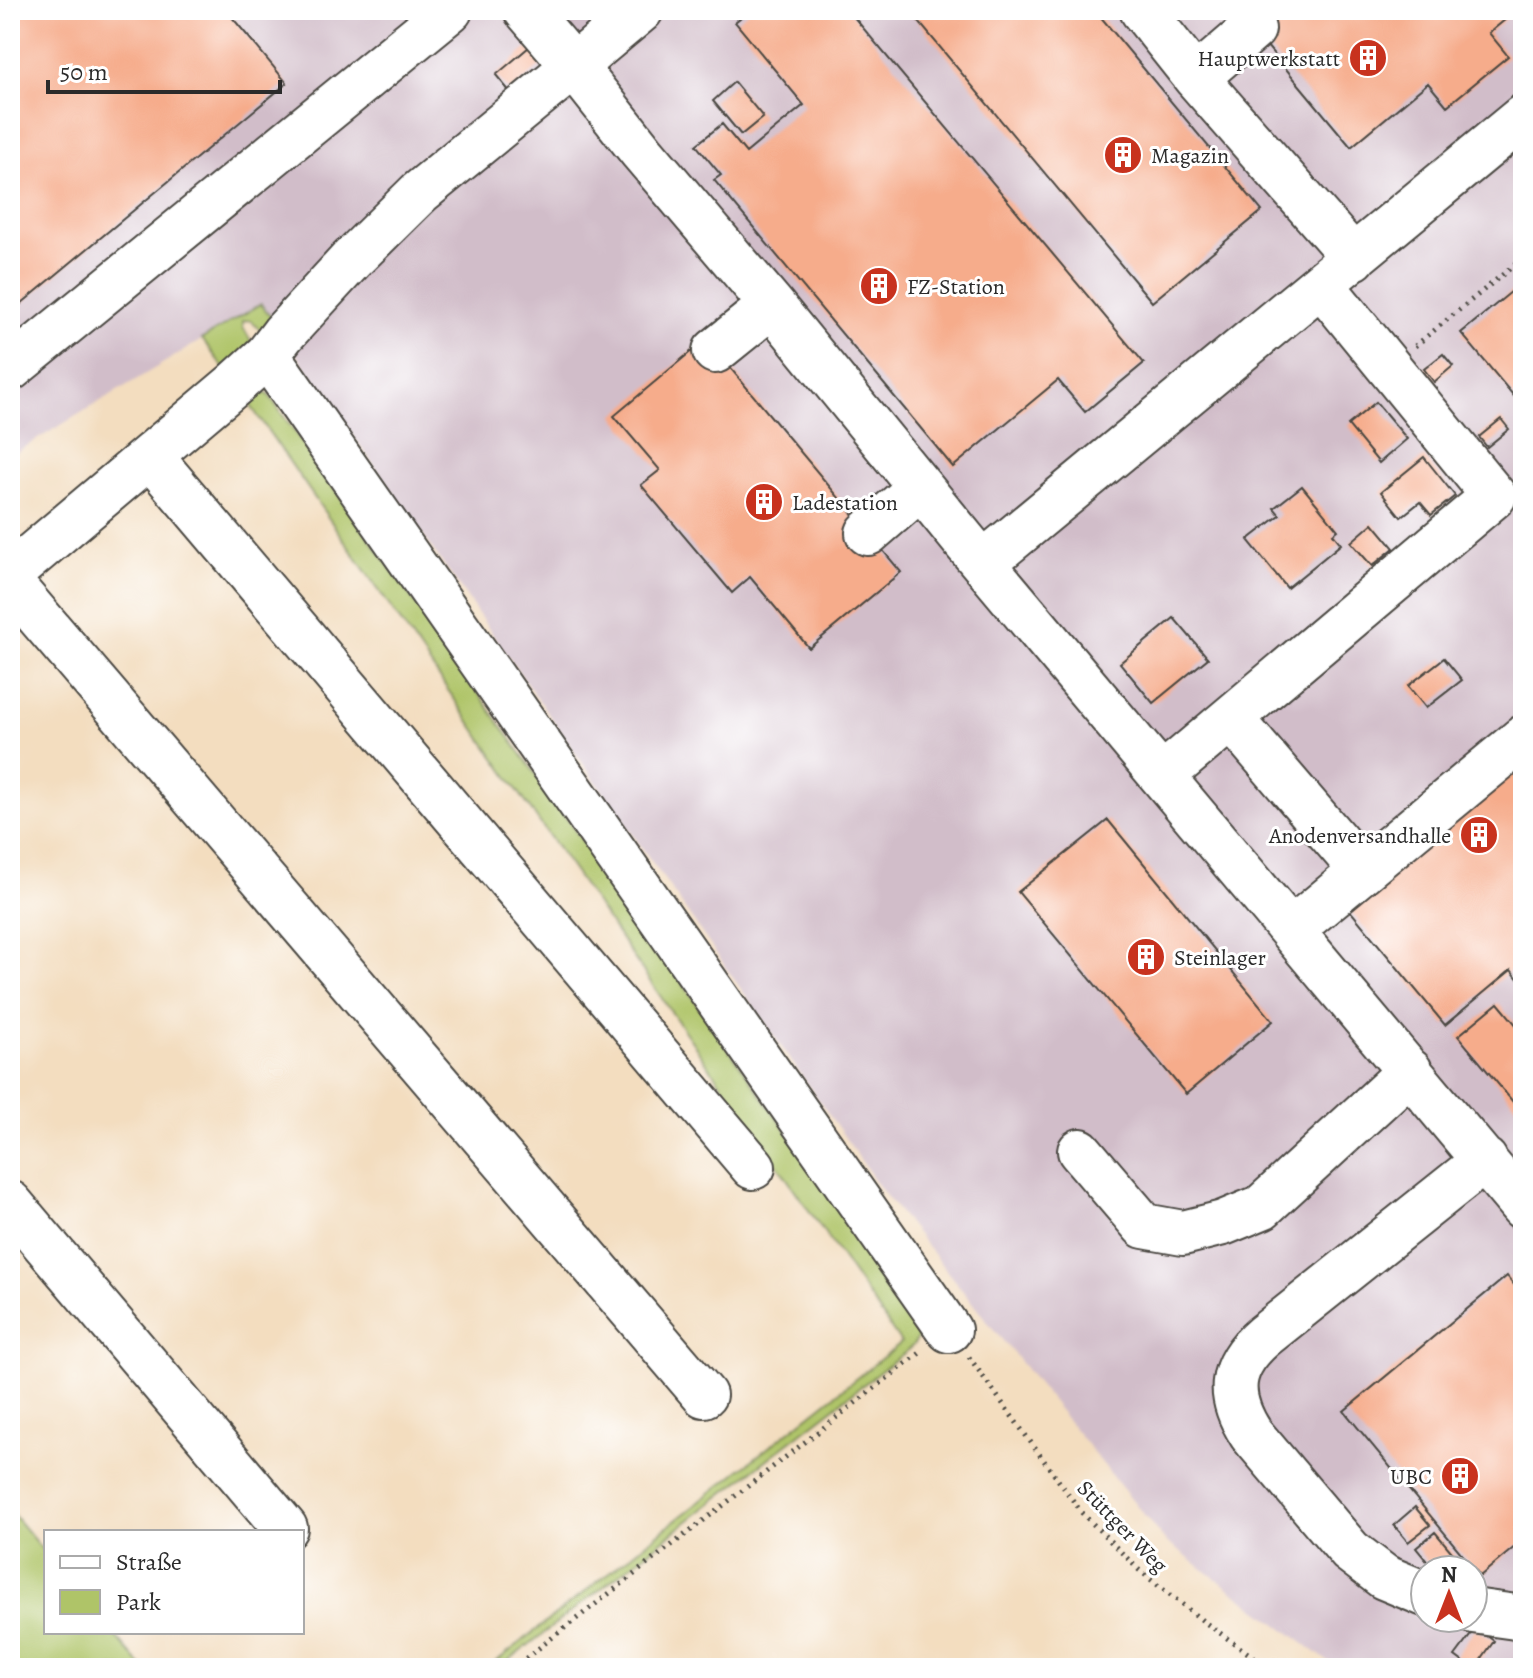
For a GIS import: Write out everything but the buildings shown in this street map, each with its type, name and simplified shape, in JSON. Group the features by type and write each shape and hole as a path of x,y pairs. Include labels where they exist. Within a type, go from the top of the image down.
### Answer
{"lane":[{"path":"10,369 450,10"},
{"path":"526,10 920,488 1521,1200"},
{"path":"10,574 267,355 351,260 420,192 641,10"},
{"path":"1142,10 1338,271 1390,367 1494,496 1162,776"},
{"path":"1196,78 1253,29"},
{"path":"983,563 1523,117"},
{"path":"715,351 772,305"},
{"path":"267,355 957,1340"},
{"path":"150,456 753,1167"},
{"path":"868,533 920,488"},
{"path":"10,583 704,1395"},
{"path":"1231,718 1362,871"},
{"path":"1291,930 1523,738"},
{"path":"1080,1151 1144,1226 1183,1233 1223,1223 1262,1207 1410,1071"},
{"path":"1409,1587 1384,1577 1350,1551 1251,1434 1236,1406 1236,1376 1245,1354 1254,1344 1485,1160"},
{"path":"10,1203 285,1528"},
{"path":"1489,1613 1523,1618"}],"path":[{"path":"1390,367 1523,258"},
{"path":"513,1668 957,1340"},
{"name":"Stüttger Weg","path":"957,1340 1082,1513 1139,1570 1269,1668"}],"shaded area":[{"path":"10,10 1523,10 1523,1668 1337,1668 1165,1541 886,1196 261,304 10,456"}],"green space":[{"path":"261,304 282,331 270,341 251,320 243,321 251,341 229,375 202,339"},
{"path":"256,393 268,394 923,1325 908,1350 499,1668 488,1668 901,1343 246,399"},
{"path":"10,1511 44,1552 44,1634 114,1634 143,1668 10,1668"}],"place":[{"name":"Hauptwerkstatt","path":"1368,58"},
{"name":"Magazin","path":"1123,155"},
{"name":"FZ-Station","path":"879,286"},
{"name":"Ladestation","path":"764,502"},
{"name":"Anodenversandhalle","path":"1479,835"},
{"name":"Steinlager","path":"1146,957"},
{"name":"UBC","path":"1460,1476"}]}
